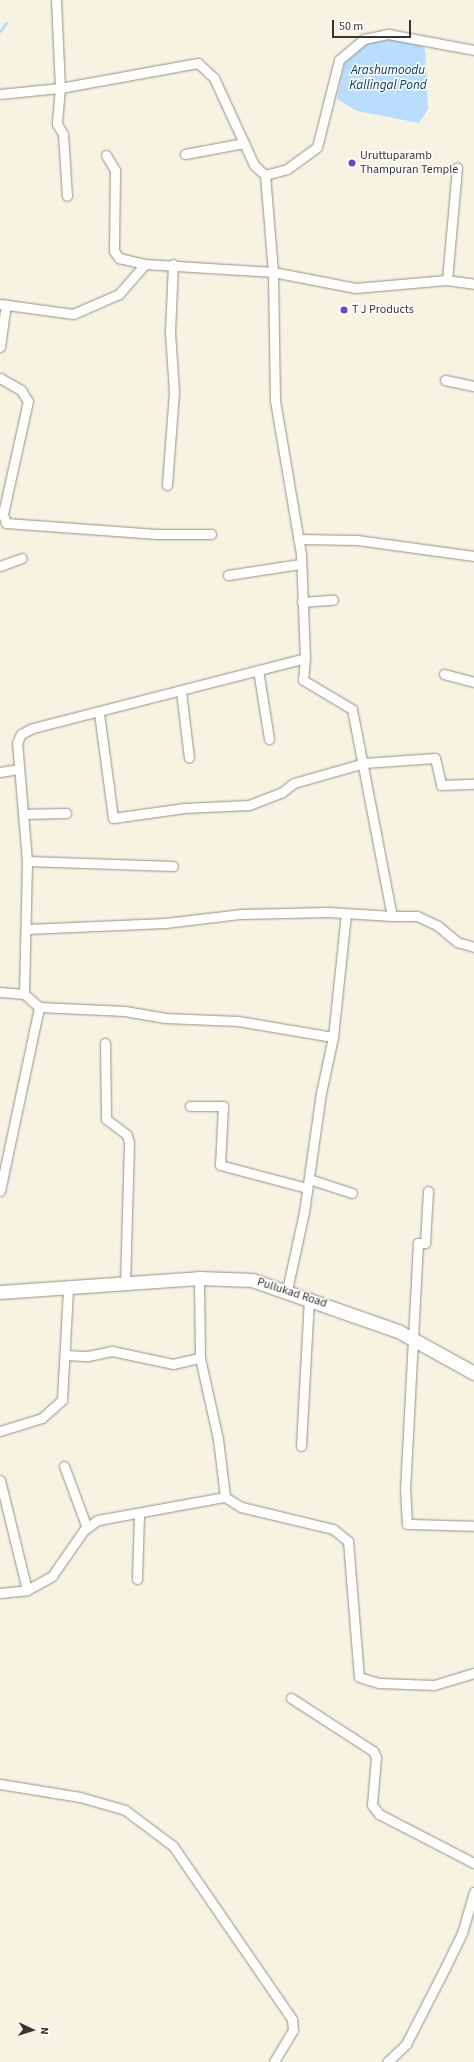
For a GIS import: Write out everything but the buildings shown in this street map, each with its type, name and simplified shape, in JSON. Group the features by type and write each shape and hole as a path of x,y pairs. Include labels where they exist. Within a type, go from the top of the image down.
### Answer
{"street":[{"path":"56,0 60,88 57,128 62,134 67,196"},
{"path":"265,176 287,169 317,147 339,60 364,39 388,34 474,50"},
{"path":"0,94 60,88 198,63 214,78 254,165 265,176 273,272 275,401 298,539 305,658 303,680 352,709 364,763 392,916"},
{"path":"185,154 244,143"},
{"path":"106,155 115,170 114,251 119,258 145,264 174,264 273,272 356,288 447,280 474,284"},
{"path":"447,280 457,167"},
{"path":"0,347 3,304 73,314 119,294 145,264"},
{"path":"167,485 174,392 170,332 174,264"},
{"path":"0,378 21,390 28,401 3,514 3,523 157,534 212,534"},
{"path":"445,380 474,386"},
{"path":"298,539 357,540 474,556"},
{"path":"0,566 22,558"},
{"path":"228,575 300,564"},
{"path":"302,602 333,600"},
{"path":"24,994 28,861 17,743 21,734 33,728 99,713 305,658"},
{"path":"258,670 269,740"},
{"path":"444,674 474,682"},
{"path":"181,691 189,758"},
{"path":"99,713 113,818 184,808 249,805 281,794 294,783 364,763 436,758 444,787 474,784"},
{"path":"0,772 19,769"},
{"path":"23,814 66,813"},
{"path":"28,861 173,866"},
{"path":"26,929 165,923 241,914 417,916 438,926 457,942 474,947"},
{"path":"287,1290 308,1183 321,1093 333,1038 346,914"},
{"path":"0,992 24,994 39,1006 125,1011 165,1018 238,1021 333,1038"},
{"path":"0,1191 39,1006"},
{"path":"106,1043 106,1119 127,1135 129,1143 125,1285"},
{"path":"190,1106 223,1106 220,1165 352,1193"},
{"path":"428,1191 426,1243 418,1243 412,1339 407,1524 474,1526"},
{"path":"199,1278 200,1358 218,1439 225,1497"},
{"name":"Pullukad Road","path":"0,1292 125,1285 199,1278 252,1280 309,1297 412,1339 474,1373"},
{"path":"0,1431 42,1418 58,1406 64,1391 68,1288"},
{"path":"301,1446 309,1297"},
{"path":"66,1356 88,1356 112,1350 173,1364 200,1358"},
{"path":"64,1466 86,1528"},
{"path":"0,1480 26,1590"},
{"path":"0,1593 26,1590 52,1576 86,1528 98,1520 139,1514 225,1497 241,1507 333,1528 348,1541 359,1677 379,1683 434,1685 474,1673"},
{"path":"137,1579 139,1514"},
{"path":"291,1698 373,1751 376,1757 372,1800 379,1814 474,1863"},
{"path":"0,1784 80,1797 125,1810 174,1846 292,2018 293,2030 274,2062"},
{"path":"387,2062 406,2044 446,1968 462,1932 474,1892"}],"water":[{"name":"Arashumoodu Kallingal Pond","path":"396,38 417,42 425,49 428,109 419,123 357,111 337,99 345,61 368,42"}],"waterway":[{"path":"0,31 6,23"}],"place":[{"name":"Uruttuparamb Thampuran Temple","path":"352,163"},
{"name":"T J Products","path":"344,310"}]}
